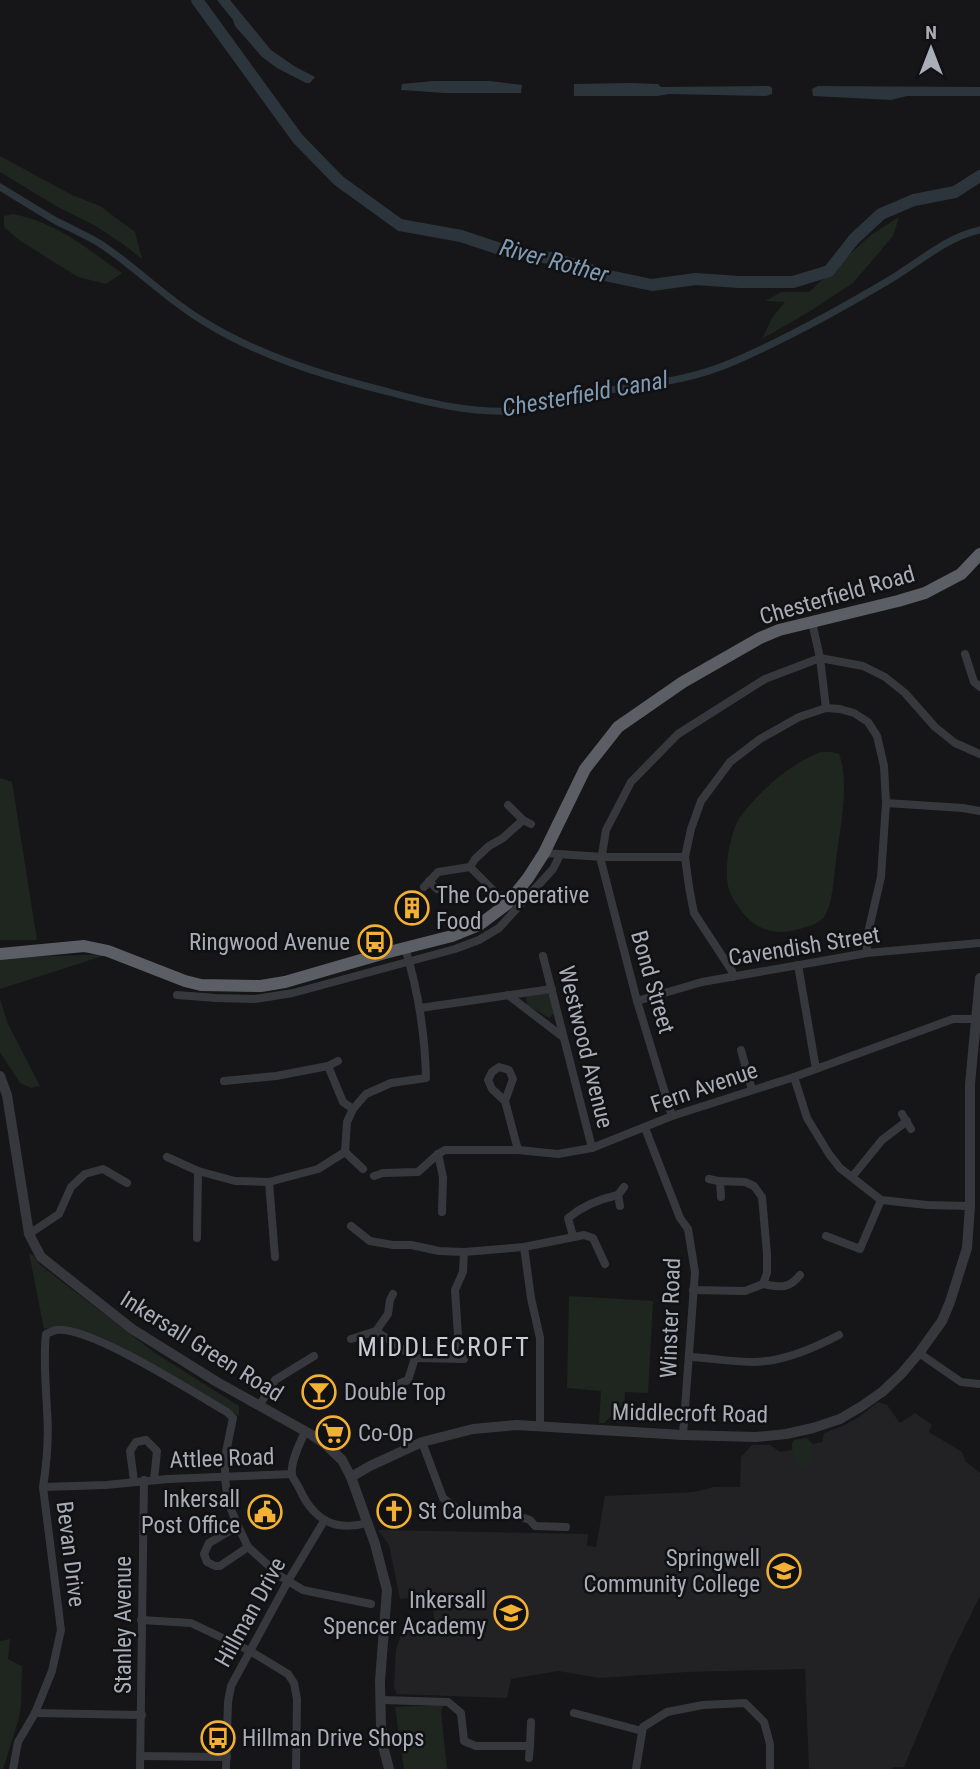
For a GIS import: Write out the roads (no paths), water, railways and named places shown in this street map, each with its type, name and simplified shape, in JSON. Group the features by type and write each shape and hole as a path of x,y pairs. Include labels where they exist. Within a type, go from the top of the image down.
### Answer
{"highway":[{"name":"Chesterfield Road","path":"0,954 84,946 108,951 201,985 261,986 285,982 452,936 480,925 507,904 528,878 544,853 585,769 618,727 683,681 760,638 779,629 925,593 953,579 967,569 980,554"}],"street":[{"path":"812,622 820,658 826,709"},
{"path":"965,654 974,682 980,687"},
{"path":"602,857 606,830 631,782 678,734 765,679 820,658 863,666 885,677 905,693 935,727 955,743 980,754"},
{"path":"733,977 732,971 694,913 689,887 685,857 701,800 730,762 760,739 799,717 826,709 854,713 868,722 877,736 884,766 886,803 881,877 867,937 867,953"},
{"path":"886,803 980,811"},
{"path":"436,889 427,884 438,872 470,867 489,846 527,822 508,805"},
{"path":"544,853 602,857 685,857"},
{"path":"177,995 255,999 293,993 456,949 499,928 553,869 560,855"},
{"name":"Bond Street","path":"602,857 637,1001 672,1116"},
{"path":"470,867 507,904"},
{"name":"Cavendish Street","path":"637,1001 702,982 867,953 980,943"},
{"path":"345,1152 347,1122 353,1109 366,1094 391,1083 426,1078 420,1008 405,948"},
{"name":"Westwood Avenue","path":"543,956 592,1148"},
{"path":"798,965 816,1069"},
{"name":"Middlecroft Road","path":"351,1477 422,1442 473,1429 517,1425 756,1437 786,1434 840,1419 882,1392 919,1353 942,1321 967,1248 980,978"},
{"path":"420,1008 552,989"},
{"path":"508,995 563,1037"},
{"name":"Fern Avenue","path":"438,1154 445,1150 518,1150 558,1154 592,1148 672,1116 794,1077 953,1019 976,1019"},
{"path":"741,1050 752,1090"},
{"path":"224,1081 276,1076 328,1066 338,1061"},
{"path":"328,1066 343,1102 353,1109"},
{"name":"Inkersall Green Road","path":"0,1076 8,1095 29,1234 41,1257 132,1329 217,1382 324,1443 342,1460 367,1523 387,1590 380,1681 381,1727 389,1769"},
{"path":"794,1077 807,1118 829,1154 840,1168 881,1200 970,1206"},
{"path":"505,1101 518,1150"},
{"path":"852,1177 882,1140 907,1121"},
{"name":"Winster Road","path":"645,1128 680,1218 688,1228 694,1263 682,1435"},
{"path":"345,1152 363,1169"},
{"path":"167,1157 198,1171 235,1181 269,1182 318,1169 345,1152"},
{"path":"374,1176 383,1173 418,1172 438,1154 443,1177 442,1212"},
{"path":"29,1234 59,1214 71,1187 85,1174 103,1169 127,1183"},
{"path":"197,1238 198,1171"},
{"path":"709,1179 745,1182 754,1186 762,1197 767,1254 767,1273 763,1284"},
{"path":"720,1181 721,1197"},
{"path":"269,1182 275,1257"},
{"path":"573,1236 568,1219 581,1208 621,1191 620,1206"},
{"path":"826,1236 860,1249 881,1200"},
{"path":"351,1226 370,1241 464,1252 523,1247 584,1235 593,1238 605,1264"},
{"path":"523,1247 540,1338 540,1427"},
{"path":"453,1358 458,1335 455,1290 463,1272 464,1252"},
{"path":"693,1290 745,1291 763,1284 788,1286 800,1275"},
{"path":"351,1339 376,1331 388,1314 393,1294"},
{"name":"Bevan Drive","path":"13,1769 18,1742 52,1671 61,1630 43,1487 48,1414 44,1350 46,1334 57,1330 76,1332 109,1344 227,1412 233,1418 225,1457 225,1478"},
{"path":"376,1331 415,1358 464,1359"},
{"path":"689,1357 755,1362 791,1355 839,1335"},
{"path":"919,1353 961,1382 980,1384"},
{"path":"258,1406 275,1380 314,1356"},
{"path":"393,1386 408,1380 415,1358"},
{"path":"305,1432 296,1450 292,1474 305,1502 324,1521 356,1527 367,1523"},
{"name":"Attlee Road","path":"139,1481 130,1451 136,1442 146,1440 157,1451 154,1480"},
{"path":"422,1442 443,1498 457,1509 500,1510 530,1520 534,1525 566,1527"},
{"name":"Attlee Road","path":"43,1487 292,1474"},
{"path":"225,1478 228,1502 248,1547 288,1581 303,1590 371,1604"},
{"name":"Stanley Avenue","path":"139,1481 142,1715 140,1769"},
{"name":"Hillman Drive","path":"226,1769 231,1686 324,1521"},
{"path":"238,1527 209,1543 204,1554 207,1562 220,1566 248,1547"},
{"path":"141,1620 191,1623 250,1651 288,1674 294,1683 297,1699 296,1769"},
{"path":"382,1700 447,1702 461,1713 464,1741 476,1746 530,1745"},
{"path":"636,1769 643,1729 667,1712 703,1704 745,1703 764,1723 770,1744 770,1769"},
{"path":"34,1713 142,1715"},
{"path":"574,1713 643,1729"},
{"path":"529,1758 531,1723"},
{"path":"141,1756 227,1757"}],"waterway":[{"name":"River Rother","path":"197,0 298,139 339,181 400,225 461,236 506,251 556,259 609,276 652,285 696,279 793,282 829,271 854,239 881,214 914,200 955,192 980,176"},
{"name":"Chesterfield Canal","path":"0,187 99,243 189,312 247,345 293,364 365,386 450,406 496,411 529,409 580,395 676,379 733,362 852,302 944,244 980,230"}],"place":[{"name":"The Co-operative Food","path":"412,908"},
{"name":"Ringwood Avenue","path":"375,942"},
{"name":"Double Top","path":"319,1392"},
{"name":"Co-Op","path":"333,1433"},
{"name":"St Columba","path":"394,1511"},
{"name":"Inkersall Post Office","path":"265,1512"},
{"name":"Springwell Community College","path":"784,1571"},
{"name":"Inkersall Spencer Academy","path":"511,1613"},
{"name":"Hillman Drive Shops","path":"218,1738"}],"district":[{"name":"MIDDLECROFT","path":"444,1347"}]}
